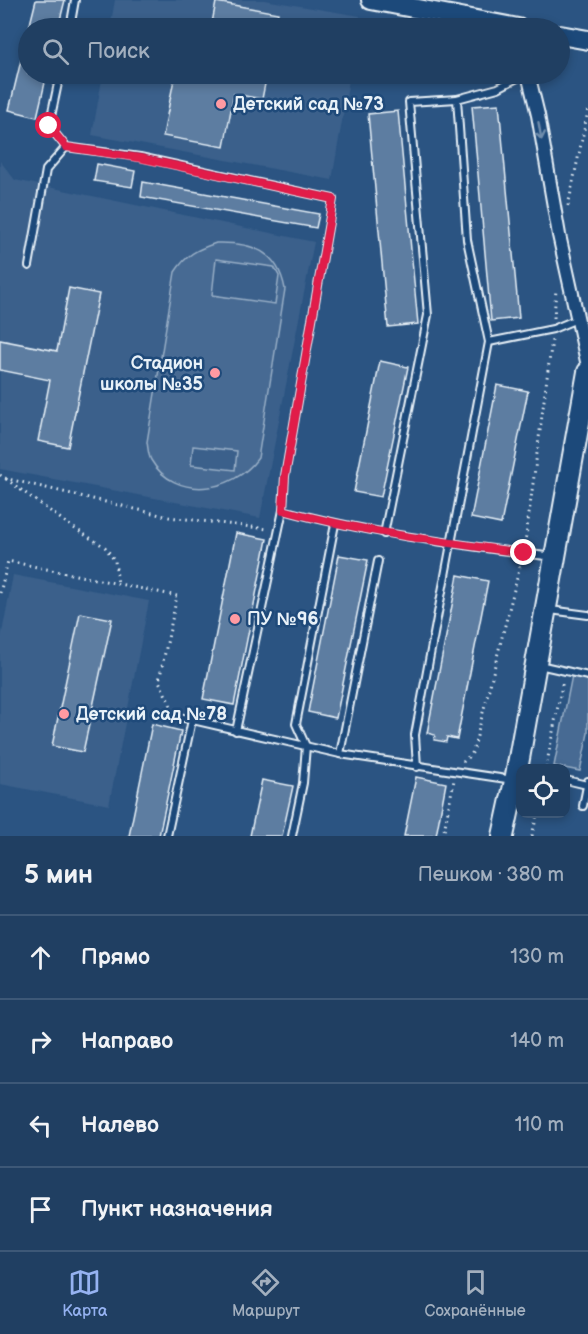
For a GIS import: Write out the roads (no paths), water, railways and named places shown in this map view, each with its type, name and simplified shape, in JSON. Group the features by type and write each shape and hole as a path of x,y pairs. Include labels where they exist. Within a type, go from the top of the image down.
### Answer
{"main road":[{"path":"520,764 588,372"},
{"path":"503,836 516,787"}],"street":[{"path":"377,0 468,18"},
{"path":"570,37 588,40"},
{"path":"529,84 538,115 559,235 588,366"}],"lane":[{"path":"71,18 75,0"},
{"path":"58,84 49,126 66,147 140,158 333,199 285,476 283,510 236,731"},
{"path":"384,534 428,315 410,102 458,99 506,84"},
{"path":"417,767 415,735 489,342 467,240 458,99"},
{"path":"28,266 46,170 66,147"},
{"path":"489,342 553,329 577,319"},
{"path":"283,510 384,534 556,557"},
{"path":"292,836 303,783 306,746 296,724 335,524"},
{"path":"340,754 378,561"},
{"path":"546,609 588,615"},
{"path":"536,664 588,676"},
{"path":"175,716 340,754 516,780"},
{"path":"167,836 192,720"},
{"path":"570,781 588,783 583,806"}],"place":[{"name":"Детский сад №73","path":"221,104"},
{"name":"Стадион школы №35","path":"215,373"},
{"name":"ПУ №96","path":"235,619"},
{"name":"Детский сад №78","path":"64,714"}]}
